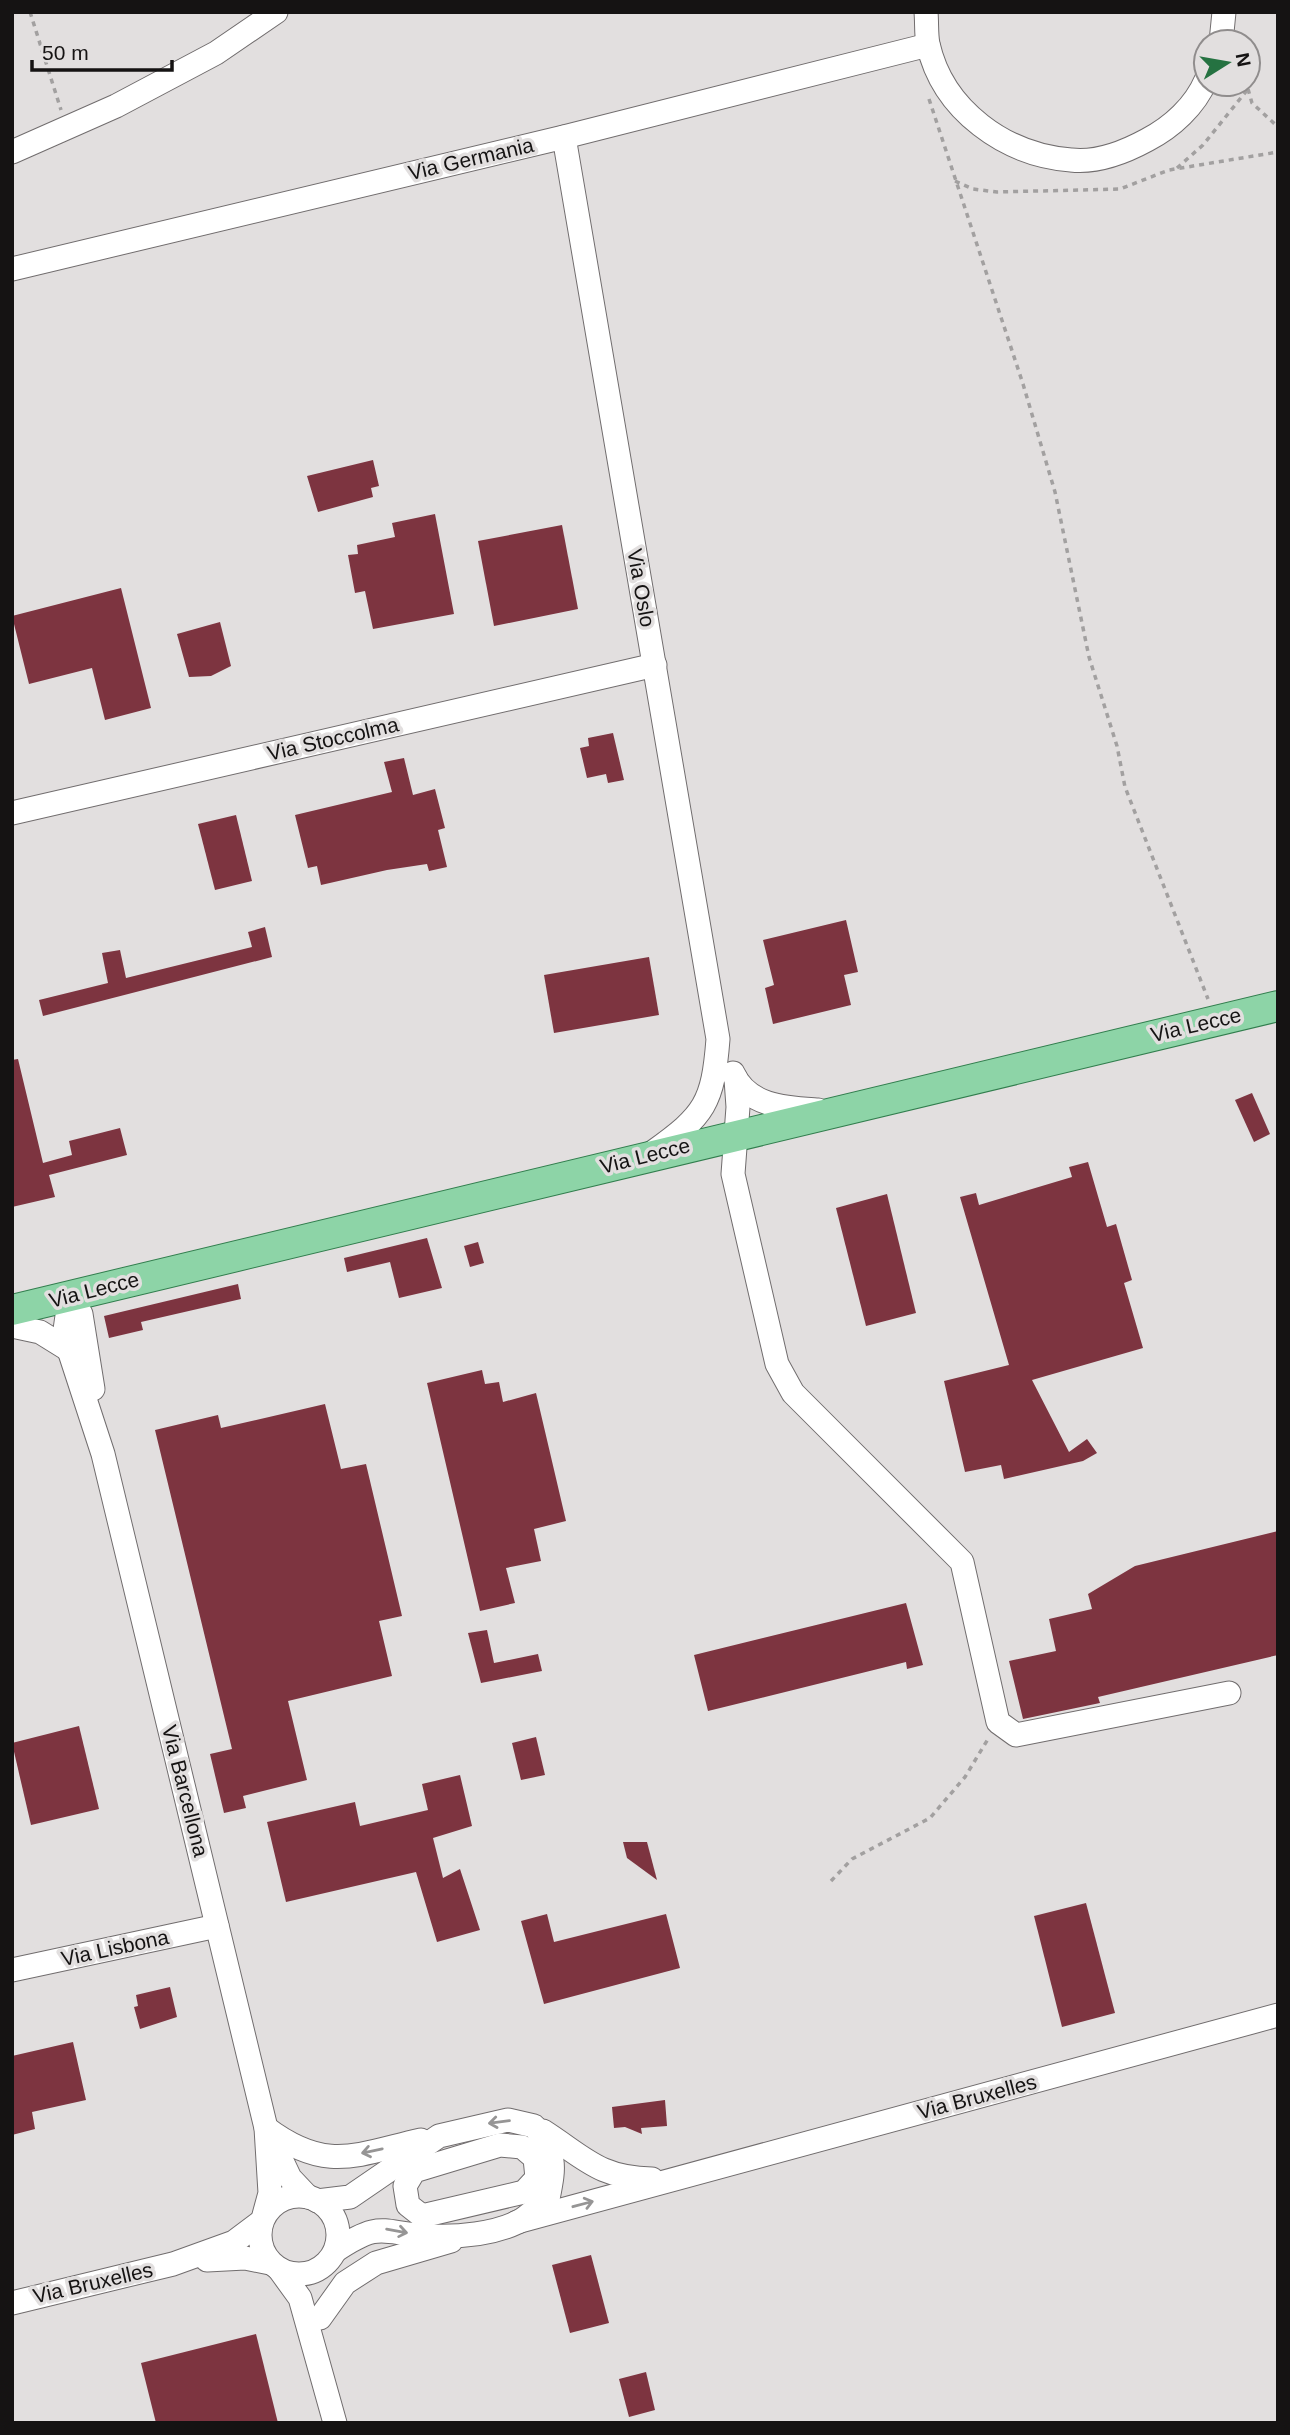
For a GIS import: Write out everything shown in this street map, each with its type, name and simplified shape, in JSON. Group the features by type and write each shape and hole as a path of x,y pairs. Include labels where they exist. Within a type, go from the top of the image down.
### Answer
{"main road":[{"name":"Via Lecce","path":"12,1310 734,1134 1278,1006"}],"street":[{"path":"12,152 67,128 216,53 276,12"},
{"path":"926,12 928,45 948,91 981,128 1024,152 1073,161 1122,153 1166,130 1195,98"},
{"name":"Via Germania","path":"12,269 564,137 928,45"},
{"name":"Via Oslo","path":"564,137 725,1080"},
{"name":"Via Stoccolma","path":"12,813 655,665"},
{"path":"725,1080 779,1108 839,1111"},
{"path":"725,1080 722,1113 734,1134 733,1174 777,1364 793,1394 962,1562 998,1722 1016,1735 1229,1693"},
{"path":"648,1156 682,1132 702,1112 725,1080"},
{"path":"12,1326 77,1344 115,1284"},
{"name":"Via Barcellona","path":"70,1295 65,1330 77,1344 266,2128 270,2193 263,2218"},
{"name":"Via Lisbona","path":"12,1970 217,1926"},
{"name":"Via Bruxelles","path":"320,2318 345,2283 376,2263 437,2247 475,2233 1278,2015"},
{"name":"Via Bruxelles","path":"266,2128 284,2141 317,2157 342,2157 508,2120 534,2126 582,2161 623,2178 676,2179"},
{"name":"Via Bruxelles","path":"517,2222 548,2199 555,2168 550,2147 534,2126"},
{"name":"Via Barcellona","path":"266,2128 290,2178 313,2199"},
{"path":"447,2134 463,2155"},
{"name":"Via Bruxelles","path":"12,2302 173,2264 234,2242 283,2199 350,2197 447,2134"},
{"path":"500,2145 522,2147 535,2158 537,2178 524,2192 422,2216 408,2205 405,2186 414,2171 463,2155 500,2145"},
{"path":"313,2199 334,2217 337,2228 316,2350"},
{"path":"475,2233 477,2204"},
{"path":"263,2218 260,2243 274,2266 300,2298 335,2423"},
{"name":"Via Bruxelles","path":"173,2264 244,2258 303,2275 360,2234 386,2229 428,2236 475,2233"}],"path":[{"path":"30,12 67,128"},
{"path":"1174,169 1203,145 1248,89 1252,103 1278,127"},
{"path":"928,96 1023,384 1055,492 1089,657 1117,746 1125,787 1215,1021"},
{"path":"954,181 973,189 997,192 1121,189 1174,169 1278,152"},
{"path":"831,1881 852,1859 930,1818 965,1777 998,1722"}],"building":[{"path":"373,460 379,486 371,488 373,497 318,512 307,476"},
{"path":"435,514 454,614 373,629 365,591 355,593 348,555 358,554 357,545 395,537 392,523"},
{"path":"562,525 578,609 494,626 478,541"},
{"path":"121,588 151,708 105,720 92,668 29,684 12,616"},
{"path":"220,622 231,666 211,676 189,677 177,634"},
{"path":"613,733 624,780 608,783 606,774 587,778 580,748 589,746 588,738"},
{"path":"404,758 413,795 435,789 445,828 438,830 447,867 429,871 427,864 321,885 317,866 308,868 295,815 392,792 384,762"},
{"path":"236,815 252,881 215,890 198,824"},
{"path":"846,920 858,972 844,975 851,1005 773,1024 765,988 774,985 763,940"},
{"path":"265,927 272,957 43,1016 39,1000 108,983 102,953 120,950 126,978 252,947 248,932"},
{"path":"649,957 659,1015 554,1033 544,975"},
{"path":"18,1059 43,1163 72,1155 69,1141 120,1128 127,1155 49,1175 55,1197 12,1207 12,1060"},
{"path":"1252,1093 1270,1134 1254,1142 1235,1100"},
{"path":"1088,1162 1107,1227 1116,1224 1132,1280 1124,1283 1143,1348 1032,1380 1069,1452 1087,1439 1097,1453 1083,1461 1004,1479 1001,1465 965,1472 944,1381 1009,1365 960,1197 976,1193 979,1205 1072,1177 1069,1167"},
{"path":"887,1194 916,1313 866,1326 836,1208"},
{"path":"427,1238 442,1288 399,1298 390,1262 347,1272 344,1258"},
{"path":"478,1242 484,1263 470,1267 464,1246"},
{"path":"238,1284 241,1299 141,1322 143,1330 109,1338 104,1316"},
{"path":"482,1370 485,1384 499,1382 503,1402 536,1393 566,1521 534,1529 541,1561 506,1568 515,1603 480,1611 427,1383"},
{"path":"325,1404 341,1469 366,1464 402,1616 379,1621 392,1676 288,1701 307,1780 243,1796 246,1808 224,1813 210,1754 232,1749 155,1430 218,1415 221,1428"},
{"path":"1278,1531 1278,1655 1098,1697 1100,1703 1023,1719 1009,1661 1056,1651 1049,1619 1092,1609 1088,1594 1135,1566"},
{"path":"906,1603 923,1665 907,1669 906,1662 708,1711 694,1655"},
{"path":"487,1630 494,1663 538,1654 542,1671 481,1683 468,1633"},
{"path":"79,1726 99,1809 31,1825 12,1743"},
{"path":"536,1737 545,1775 521,1780 512,1743"},
{"path":"460,1775 472,1826 433,1838 443,1878 460,1869 480,1930 437,1942 416,1872 286,1902 267,1822 355,1802 360,1826 428,1810 422,1784"},
{"path":"623,1842 647,1842 657,1880 627,1858"},
{"path":"1086,1903 1115,2013 1062,2027 1034,1916"},
{"path":"547,1914 554,1942 666,1914 680,1968 544,2004 521,1921"},
{"path":"170,1987 177,2017 140,2029 134,2007 138,2006 136,1995"},
{"path":"73,2042 86,2100 32,2112 35,2129 12,2135 12,2056"},
{"path":"665,2100 667,2126 641,2128 642,2134 625,2127 614,2128 612,2107"},
{"path":"591,2255 609,2323 570,2333 552,2265"},
{"path":"256,2334 278,2423 156,2423 141,2363"},
{"path":"646,2372 655,2410 629,2417 619,2379"}]}
